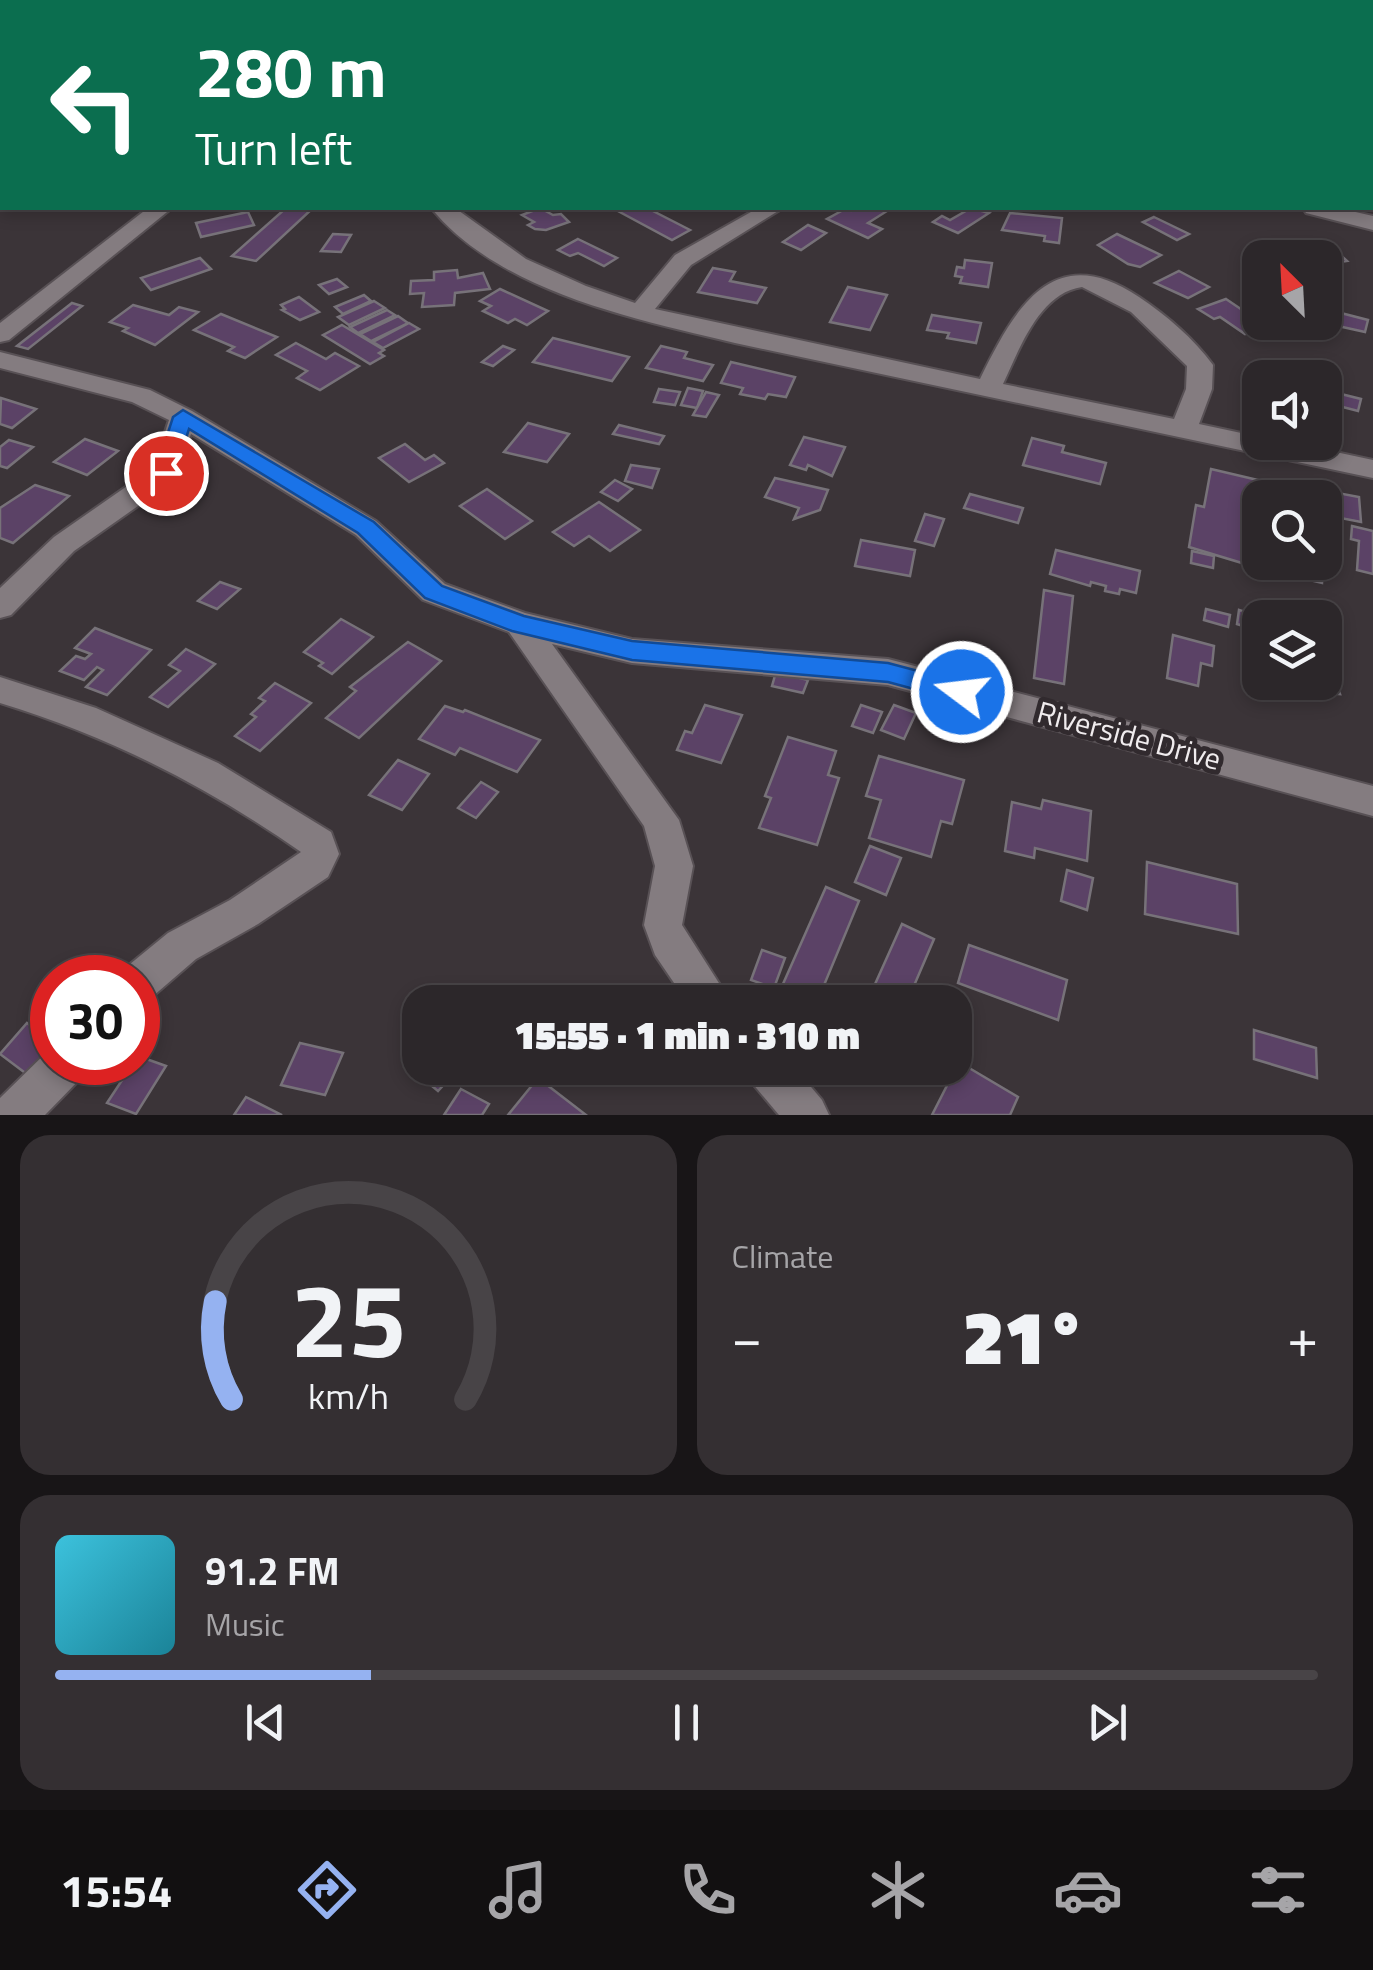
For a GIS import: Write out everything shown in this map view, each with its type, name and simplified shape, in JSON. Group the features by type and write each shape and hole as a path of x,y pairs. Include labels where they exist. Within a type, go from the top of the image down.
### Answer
{"street":[{"path":"0,335 158,210"},
{"path":"445,210 491,247 536,273 640,312 735,336 1373,469"},
{"path":"640,312 683,260 770,210"},
{"path":"1322,210 1373,223"},
{"path":"989,386 1028,314 1066,282 1081,279 1098,283 1134,305 1178,339 1200,364 1199,389 1184,428"},
{"name":"Riverside Drive","path":"0,360 76,376 141,396 183,417 366,528 434,592 520,624 632,651 888,672 1373,802"},
{"path":"0,607 64,544 166,473 183,417"},
{"path":"520,624 661,820 674,866 663,925 669,942 699,985"},
{"path":"0,690 48,704 173,757 277,814 318,843 320,854 315,864 244,912 182,946 160,964"},
{"path":"14,1115 44,1085"},
{"path":"781,1085 807,1115"}],"building":[{"path":"284,210 311,210 256,261 232,256"},
{"path":"544,210 561,214 569,222 546,230 535,229 528,225 534,222 522,215"},
{"path":"616,210 651,210 690,230 672,240"},
{"path":"843,210 887,211 868,223 882,229 868,238 827,219"},
{"path":"968,210 989,213 958,233 933,222 942,216 950,220"},
{"path":"248,212 254,225 201,237 196,223"},
{"path":"1010,213 1062,218 1059,243 1044,241 1045,236 1002,230"},
{"path":"1154,217 1189,234 1177,240 1143,222"},
{"path":"808,225 826,233 801,250 783,242"},
{"path":"333,234 351,235 341,252 321,251"},
{"path":"1117,234 1161,255 1140,267 1128,264 1098,245"},
{"path":"578,239 617,258 604,266 578,253 570,256 558,250"},
{"path":"200,258 211,269 151,290 141,278"},
{"path":"965,260 992,263 988,287 960,283 962,277 955,276 957,267 964,268"},
{"path":"713,268 735,272 730,281 766,288 757,303 698,292"},
{"path":"457,270 458,278 483,273 490,289 455,293 454,305 422,307 424,293 410,294 411,281 434,280 434,272"},
{"path":"1179,271 1209,287 1188,298 1155,283"},
{"path":"337,279 347,287 329,294 319,285"},
{"path":"848,287 887,295 870,330 830,322"},
{"path":"500,289 548,311 527,325 515,319 508,323 483,311 491,306 480,301"},
{"path":"364,295 371,301 343,314 335,307"},
{"path":"299,297 319,312 300,320 282,310 285,309 281,305"},
{"path":"1226,299 1242,310 1242,332 1220,317 1214,319 1198,309"},
{"path":"374,301 385,308 349,325 338,317"},
{"path":"72,303 82,306 28,349 17,346"},
{"path":"133,305 169,315 179,307 198,312 155,345 110,322"},
{"path":"387,310 395,315 358,333 350,327"},
{"path":"1342,313 1368,320 1365,332 1342,327"},
{"path":"221,314 277,337 245,358 228,351 234,347 194,330"},
{"path":"932,315 981,323 976,343 927,330"},
{"path":"398,316 408,323 371,341 360,334"},
{"path":"409,323 419,329 383,348 373,342"},
{"path":"342,325 384,350 379,353 384,356 370,364 323,335"},
{"path":"553,338 629,357 612,381 533,362"},
{"path":"296,343 326,359 335,353 359,366 320,390 297,378 307,371 276,355"},
{"path":"503,346 514,350 493,366 482,362"},
{"path":"661,346 687,352 684,358 713,365 703,381 646,368"},
{"path":"731,362 795,377 786,397 768,394 765,399 740,394 743,388 721,383"},
{"path":"688,388 703,391 697,408 681,405"},
{"path":"659,389 680,392 675,405 654,402"},
{"path":"706,392 719,395 706,417 693,415"},
{"path":"1342,394 1361,399 1358,411 1342,407"},
{"path":"1,398 36,409 12,428 0,424"},
{"path":"528,423 569,434 547,462 504,452"},
{"path":"619,425 664,436 659,444 613,434"},
{"path":"804,437 845,447 832,476 808,465 806,470 790,465"},
{"path":"1032,438 1064,446 1062,452 1106,463 1100,484 1023,465"},
{"path":"85,439 118,451 87,475 54,462"},
{"path":"9,440 33,447 7,468 0,466 0,447"},
{"path":"405,444 425,460 434,455 444,463 409,482 379,458"},
{"path":"631,465 659,469 652,488 625,481"},
{"path":"1211,469 1258,480 1242,480 1242,563 1189,547 1196,505 1204,507"},
{"path":"775,478 828,490 820,510 794,519 799,508 765,497"},
{"path":"615,480 632,489 618,501 601,492"},
{"path":"35,485 69,496 13,543 0,538 0,508"},
{"path":"487,489 532,521 505,539 460,506"},
{"path":"970,494 1023,508 1018,523 964,508"},
{"path":"1342,494 1359,497 1361,522 1342,518"},
{"path":"599,502 640,530 610,551 589,536 574,546 553,532"},
{"path":"925,514 944,519 934,546 915,541"},
{"path":"1352,526 1373,531 1373,574 1357,570 1359,541 1351,539"},
{"path":"861,540 915,550 910,576 855,566"},
{"path":"1056,550 1140,571 1136,593 1105,591 1106,586 1091,582 1090,586 1050,574"},
{"path":"1192,551 1214,556 1213,568 1191,563"},
{"path":"220,582 240,589 217,609 198,601"},
{"path":"1044,590 1073,596 1064,684 1034,678"},
{"path":"1206,609 1230,615 1228,627 1204,620"},
{"path":"341,619 373,637 332,674 319,666 323,663 304,652"},
{"path":"95,628 151,650 107,695 86,687 103,670 97,667 84,680 60,671 76,656 85,659 91,654 75,648"},
{"path":"1173,635 1214,646 1212,666 1201,663 1198,686 1167,678"},
{"path":"408,642 441,661 359,738 326,718 356,691 350,687"},
{"path":"186,649 215,664 168,707 150,697 180,671 169,665"},
{"path":"776,672 808,680 803,693 772,686"},
{"path":"275,683 311,703 260,751 235,736 256,717 251,714 265,701 259,698"},
{"path":"705,705 742,715 721,763 677,750 685,731 692,733"},
{"path":"861,705 882,712 873,733 852,726"},
{"path":"894,705 916,713 904,739 881,730"},
{"path":"445,706 540,740 517,772 460,748 455,755 419,739"},
{"path":"788,737 836,751 828,775 839,778 817,845 759,828 771,798 765,796"},
{"path":"879,756 964,780 952,824 941,821 931,857 869,838 881,800 866,796"},
{"path":"398,760 429,774 402,810 369,795"},
{"path":"481,782 498,792 476,818 458,808"},
{"path":"1043,800 1091,811 1087,861 1035,848 1034,858 1005,851 1012,802 1041,809"},
{"path":"870,846 901,858 886,895 855,882"},
{"path":"1147,862 1237,884 1238,934 1145,914"},
{"path":"1067,870 1093,878 1087,910 1061,901"},
{"path":"826,887 859,901 824,985 783,985"},
{"path":"902,924 934,939 914,985 875,985"},
{"path":"969,945 1067,980 1058,1020 958,983"},
{"path":"762,950 785,958 775,985 751,980"},
{"path":"27,1023 30,1025 30,1076 0,1054"},
{"path":"1254,1030 1316,1048 1317,1078 1254,1059"},
{"path":"300,1043 343,1053 325,1095 281,1085"},
{"path":"972,1070 1018,1097 1010,1115 932,1115 947,1085 972,1085"},
{"path":"119,1085 154,1085 136,1114 107,1103"},
{"path":"532,1085 547,1085 586,1115 508,1115"},
{"path":"461,1089 489,1104 482,1115 444,1115"},
{"path":"246,1097 282,1115 234,1115"}],"route":[{"path":"166,473 183,417 244,450 366,528 434,592 520,624 632,651 779,660 888,672 962,692"}]}
